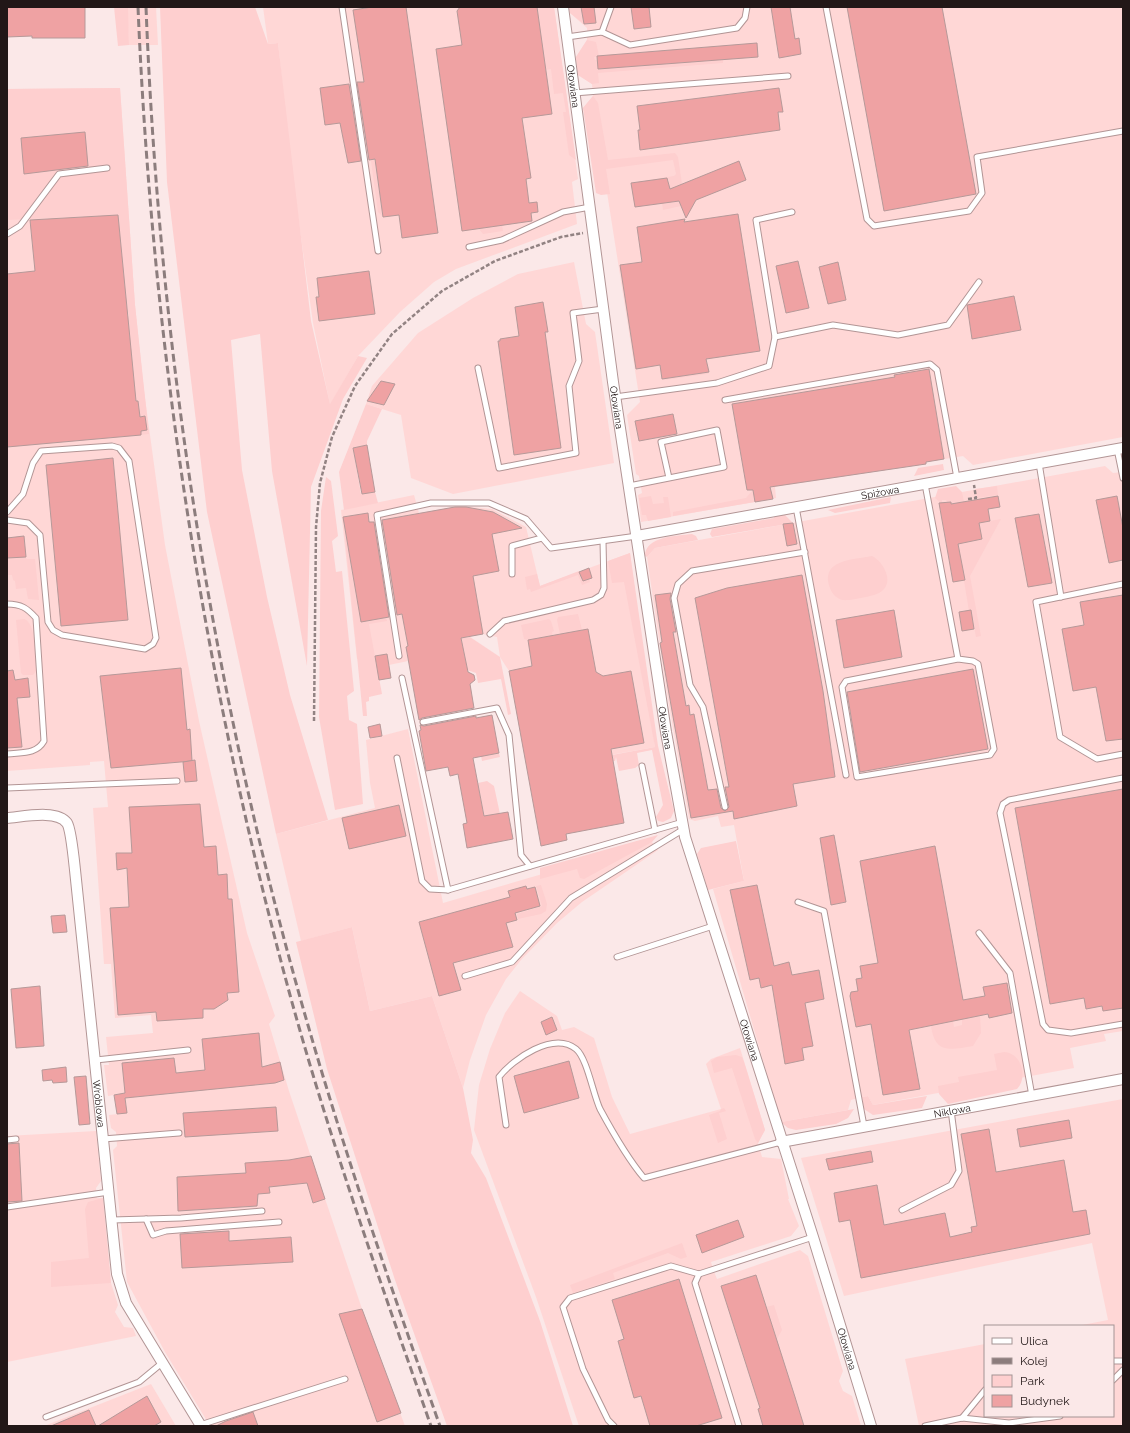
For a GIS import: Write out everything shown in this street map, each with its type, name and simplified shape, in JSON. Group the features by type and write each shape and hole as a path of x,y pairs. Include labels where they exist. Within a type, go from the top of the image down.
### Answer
{"street":[{"name":"Ołowiana","path":"563,7 615,397 666,732 683,825 871,1426"},
{"name":"Spiżowa","path":"637,536 1120,448"},
{"name":"Wróblowa","path":"7,818 47,815 61,817 68,824 75,870 96,1060 117,1274 126,1303 200,1426"},
{"name":"Niklowa","path":"781,1142 1123,1079"}],"lane":[{"path":"342,7 378,251"},
{"path":"602,32 611,7"},
{"path":"567,37 602,32 630,45 737,28 745,18 747,7"},
{"path":"826,7 867,219 874,226 969,211 982,193 977,157 1123,131"},
{"path":"574,94 788,76"},
{"path":"7,234 20,226 59,174 107,168"},
{"path":"469,247 502,240 563,212 590,207"},
{"path":"615,397 717,383 770,366 775,337 756,220 792,212"},
{"path":"775,337 834,325 898,335 948,325 979,282"},
{"path":"478,368 499,468 576,453 569,386 579,361 573,313 603,309"},
{"path":"724,400 930,364 937,370 958,478"},
{"path":"629,486 669,478 724,467 717,430 661,442 669,478"},
{"path":"7,512 23,494 33,463 41,451 112,446 119,448 129,461 156,638 153,644 145,649 62,635 53,630 48,622 40,535 28,523 7,520"},
{"path":"1120,448 1123,478"},
{"path":"1039,463 1061,597"},
{"path":"925,484 958,659"},
{"path":"399,656 377,516 431,503 489,503 526,519 551,548 637,536"},
{"path":"796,507 846,775"},
{"path":"512,574 512,546 542,538"},
{"path":"490,634 504,621 593,600 601,595 604,588 603,541"},
{"path":"725,807 703,707 690,685 674,598 678,584 692,571 805,552"},
{"path":"1123,584 1036,602 1060,737 1097,759 1123,754"},
{"path":"7,604 17,604 27,608 36,618 44,741 41,747 33,752 7,754"},
{"path":"958,659 973,661 978,664 994,749 990,755 857,777 842,687 846,681 958,659"},
{"path":"402,678 448,890"},
{"path":"423,722 497,708 509,735 521,855 530,866"},
{"path":"397,758 422,881 430,889 448,890 655,830 683,825"},
{"path":"642,766 655,830"},
{"path":"1123,778 1010,800 1003,804 1000,814 1043,1024 1048,1030 1071,1033 1123,1024"},
{"path":"7,788 177,781"},
{"path":"464,976 512,962 572,898 683,825"},
{"path":"798,902 824,912 864,1126"},
{"path":"617,957 714,926"},
{"path":"979,933 1010,973 1032,1096"},
{"path":"506,1125 499,1077 507,1066 519,1057 540,1046 562,1044 576,1049 585,1064 600,1107 631,1163 644,1178 781,1142"},
{"path":"96,1060 188,1050"},
{"path":"902,1210 951,1185 959,1171 951,1110"},
{"path":"103,1139 179,1133"},
{"path":"7,1140 16,1139"},
{"path":"7,1207 109,1192"},
{"path":"112,1220 262,1211"},
{"path":"146,1219 153,1235 166,1231 279,1222"},
{"path":"614,1426 608,1420 583,1369 563,1307 570,1298 671,1266 699,1274 813,1237"},
{"path":"699,1274 696,1282 739,1426"},
{"path":"46,1417 139,1382 162,1363"},
{"path":"1114,1379 1123,1370"},
{"path":"200,1426 345,1379"},
{"path":"962,1418 984,1391"},
{"path":"924,1426 962,1418 1009,1423 1053,1417"}],"path":[{"path":"314,721 316,528 320,483 332,437 355,386 392,334 442,291 495,261 561,237 593,231"},
{"path":"968,499 976,498 974,490"}],"shaded area":[{"path":"127,7 156,7 158,45 129,45"},
{"path":"263,7 554,7 578,179 572,182 577,224 456,269 434,282 400,312 358,356 330,405 313,323 291,166 278,43 268,44"},
{"path":"569,7 1123,7 1123,437 973,465 963,456 926,462 926,464 775,487 776,498 641,522 638,495 642,493 639,476 636,474 627,415 640,402 603,167 583,108 593,96 592,84 578,75 576,57 587,40 587,28 570,13"},
{"path":"120,88 135,305 144,391 165,545 199,721 247,933 275,1016 269,1024 289,1091 362,1309 405,1426 210,1426 165,1352 127,1282 113,1150 117,1146 116,1132 111,1128 109,1115 127,1113 125,1093 108,1096 104,1065 109,1065 106,1037 153,1033 151,1015 115,1018 111,964 104,964 93,808 108,807 104,761 90,762 90,765 7,771 7,89"},
{"path":"574,262 586,324 595,332 614,463 453,494 411,478 401,415 366,404 372,386 418,333 473,298 518,274"},
{"path":"1105,466 1113,473 1123,472 1123,1031 1104,1034 1106,1041 1070,1048 1074,1068 873,1105 868,1096 862,1097 851,1100 848,1110 781,1122 713,889 744,881 734,825 721,827 718,816 695,821 689,819 666,688 647,557 655,548"},
{"path":"414,495 419,513 460,506 492,509 526,527 540,586 630,553 655,747 527,770 509,671 500,657 497,637 483,634 406,647 408,661 389,665 386,654 357,659 341,510"},
{"path":"408,729 443,903 652,842 658,850 582,902 557,923 521,960 506,979 486,1015 470,1060 463,1088 432,996 370,1011 352,927 301,941 276,834 375,808 370,783 366,740"},
{"path":"520,991 557,1016 562,1030 574,1027 594,1038 612,1097 630,1134 721,1109 706,1064 711,1059 740,1048 765,1130 758,1143 762,1157 781,1159 788,1199 799,1226 791,1236 711,1262 713,1269 717,1279 800,1250 808,1256 843,1371 839,1381 843,1391 852,1396 861,1426 579,1426 536,1297 474,1130 479,1085 490,1049 505,1013"},
{"path":"1123,1099 1123,1426 919,1426 905,1359 984,1344 984,1417 1114,1417 1114,1325 1082,1325 1108,1320 1092,1243 844,1296 801,1158"},
{"path":"96,1131 101,1181 96,1188 97,1198 103,1198 111,1283 118,1305 115,1312 124,1327 133,1328 136,1336 7,1362 7,1136"},
{"path":"151,1384 176,1426 44,1426"}],"green space":[{"path":"114,7 128,7 129,45 118,46"},
{"path":"160,7 255,7 268,44 278,43 311,321 330,404 358,356 367,358 343,399 311,487 307,666 272,471 260,334 231,340 242,470 267,597 290,695 328,820 276,834 207,512 167,182"},
{"path":"537,7 554,7 576,160 569,155 563,112 566,112 563,93 554,94 551,69 545,70"},
{"path":"569,7 581,7 584,24 570,13"},
{"path":"587,40 596,42 599,56 594,57 595,60 597,60 598,69 723,60 723,63 598,73 599,83 592,84 578,75 576,57"},
{"path":"120,88 135,305 149,434 139,435 139,431 146,430 145,417 138,417 136,400 7,411 129,316 127,305 127,310 118,215 7,220 7,89"},
{"path":"593,96 598,103 608,160 675,153 678,157 682,184 674,187 681,206 663,210 662,203 670,202 669,180 631,183 674,176 676,174 673,160 606,169 610,194 601,195 596,193 583,108"},
{"path":"373,150 383,217 378,212 370,154"},
{"path":"502,225 503,231 483,234 478,228"},
{"path":"710,372 707,374 664,380 662,379"},
{"path":"366,404 382,409 367,441 367,445 353,448 361,494 375,492 378,503 344,510 339,472"},
{"path":"943,464 944,470 914,476 918,468"},
{"path":"326,477 331,481 338,536 332,541 336,572 342,571 354,691 347,696 349,720 357,724 363,804 335,810 319,717 321,511"},
{"path":"956,486 962,492 964,502 960,502 967,542 982,539 979,523 1001,519 970,576 981,636 976,637 971,611 969,611 951,502 942,500 941,503 935,498 938,489"},
{"path":"997,486 998,495 977,498 975,489"},
{"path":"753,490 755,502 673,516 673,512 746,498"},
{"path":"651,496 653,504 664,503 663,497 668,497 671,517 648,521 646,515 642,515 639,498"},
{"path":"891,497 890,503 835,513 828,510"},
{"path":"784,514 793,523 712,537 710,534 712,529 774,518 774,516"},
{"path":"343,517 361,621 386,617 387,621 369,624 382,694 369,697 369,701 366,702 367,716 363,716"},
{"path":"692,534 696,536 698,540 655,548 647,557 645,556 646,549 650,544 656,541 663,538"},
{"path":"630,553 658,746 674,811 671,818 663,822 658,821 656,817 663,805 652,750 637,753 639,765 635,768 619,771 616,757 615,761 613,761 612,755 655,747 624,582 612,583 608,561"},
{"path":"872,556 881,563 886,573 887,584 884,589 879,593 867,597 850,600 839,599 835,596 830,588 828,578 830,571 834,566 848,560"},
{"path":"24,557 27,559 35,559 39,600 28,599 26,588 16,589 15,581 13,580 12,575 7,575 7,558"},
{"path":"579,571 583,581 589,579 590,582 582,585 578,575 531,592 530,589 527,590 525,577 537,574 540,586"},
{"path":"578,614 582,630 560,634 557,620 558,617"},
{"path":"24,619 31,627 33,634 36,671 33,675 23,675 21,673 16,620"},
{"path":"549,619 554,631 552,632 553,636 528,640 524,639 521,625"},
{"path":"470,637 500,657 511,714 508,715 501,679 478,683 476,673 467,670 461,638"},
{"path":"973,669 976,671 983,705 980,708"},
{"path":"499,753 500,757 482,761 481,756"},
{"path":"487,781 494,786 500,814 485,820 478,783"},
{"path":"658,835 652,842 584,879 580,878 577,869 540,879 540,868"},
{"path":"736,841 744,881 708,890 697,854 701,848"},
{"path":"541,885 547,904 546,911 541,914 518,919 517,914 542,906 536,886"},
{"path":"352,927 370,1011 432,996 463,1088 473,1140 471,1153 486,1178 540,1321 573,1426 447,1426 395,1280 327,1069 296,942"},
{"path":"980,1016 981,1033 973,1046 951,1049 940,1046 936,1042 931,1026 932,1024 953,1021 954,1027 962,1025 962,1019"},
{"path":"1004,1052 1010,1053 1019,1061 1022,1079 1017,1089 948,1104 939,1094 938,1086 959,1082 958,1077 997,1070 994,1054"},
{"path":"736,1055 742,1057 744,1062 765,1130 758,1143 755,1139 732,1068 714,1073 711,1061 717,1057"},
{"path":"868,1096 873,1105 927,1096 922,1108 873,1115 864,1109 862,1097"},
{"path":"724,1108 726,1111 719,1113 727,1139 718,1143 709,1115"},
{"path":"854,1109 848,1118 836,1124 796,1130 788,1128 781,1122"},
{"path":"103,1198 111,1283 51,1287 51,1262 89,1258 85,1209 88,1202"},
{"path":"682,1243 687,1257 681,1259 668,1253 613,1273 615,1279 573,1293 570,1285"},
{"path":"774,1305 782,1330 777,1339 766,1307"}],"building":[{"path":"7,7 85,7 85,38 32,38 32,36 7,37"},
{"path":"372,7 406,7 438,233 402,238 399,215 383,217 375,159 369,160 357,82 364,82 353,10"},
{"path":"460,7 537,7 552,114 522,118 531,178 526,179 529,203 537,202 538,212 531,213 532,221 462,231 436,49 462,45 457,11"},
{"path":"581,7 594,7 596,23 584,24"},
{"path":"631,7 649,7 651,27 634,29"},
{"path":"771,7 790,7 795,39 799,38 801,54 779,58"},
{"path":"847,7 942,7 976,194 884,211"},
{"path":"757,43 758,57 598,69 597,56"},
{"path":"349,84 361,161 348,163 340,123 325,125 320,88"},
{"path":"779,88 783,112 778,112 780,130 640,150 638,130 640,130 637,106"},
{"path":"85,132 88,166 24,174 21,138"},
{"path":"739,161 746,180 696,200 686,218 679,201 635,207 631,183 667,178 670,189"},
{"path":"738,214 760,351 706,359 709,372 662,379 660,365 636,369 620,265 642,262 637,227 685,219 684,222"},
{"path":"118,215 136,401 138,401 140,417 145,416 147,430 141,431 141,435 7,447 7,274 35,271 30,220"},
{"path":"798,261 809,308 786,313 776,266"},
{"path":"838,262 846,300 828,304 819,267"},
{"path":"369,271 375,314 319,321 316,297 319,297 317,278"},
{"path":"1014,296 1021,330 972,339 967,305"},
{"path":"543,302 548,332 545,332 561,448 514,455 498,341 500,341 500,339 519,336 515,307"},
{"path":"929,369 944,459 926,462 926,464 770,487 773,499 755,502 753,490 747,490 732,404 895,377 894,375"},
{"path":"381,381 395,384 384,405 367,401"},
{"path":"673,414 677,434 639,441 635,421"},
{"path":"367,445 375,492 362,494 353,448"},
{"path":"113,458 128,620 61,626 46,465"},
{"path":"998,496 1000,507 988,509 990,521 979,523 982,539 958,544 965,580 953,582 939,503 951,502 951,504"},
{"path":"1117,496 1123,528 1123,560 1109,563 1096,500"},
{"path":"455,507 466,507 493,512 522,528 492,534 499,571 473,576 483,634 461,638 468,672 474,675 475,680 470,684 474,708 422,718 419,720 406,647 408,646 402,614 397,615 382,520"},
{"path":"368,513 369,522 374,522 389,617 361,622 343,517"},
{"path":"1039,514 1052,583 1028,587 1015,518"},
{"path":"793,523 797,544 787,546 783,524"},
{"path":"24,536 26,557 7,558 7,538"},
{"path":"589,568 592,578 583,581 579,572"},
{"path":"802,575 823,691 835,777 793,784 797,806 734,819 733,811 691,818 660,643 662,642 655,595 671,593 670,599 676,632 673,632 686,706 689,705 690,715 694,714 708,790 717,789 721,808 725,811 729,807 725,787 729,787 695,598 727,588"},
{"path":"1123,595 1123,739 1106,741 1096,687 1073,691 1062,629 1084,625 1080,602"},
{"path":"894,610 902,657 844,668 836,620"},
{"path":"971,610 974,629 962,631 959,612"},
{"path":"588,629 596,672 603,676 631,671 644,743 611,749 624,823 566,834 567,840 541,846 509,671 532,666 528,640"},
{"path":"387,654 391,678 379,680 375,656"},
{"path":"181,668 187,730 190,729 192,761 111,768 100,676"},
{"path":"973,669 988,749 860,772 847,692"},
{"path":"13,670 15,680 28,678 30,697 17,698 22,747 7,748 7,671"},
{"path":"492,715 499,753 473,758 484,816 508,812 513,839 467,848 463,824 467,823 458,774 450,776 448,767 426,771 419,731 421,730 420,725 424,726 476,716 476,718"},
{"path":"380,724 382,736 370,738 368,727"},
{"path":"195,760 197,781 185,782 183,762"},
{"path":"1123,789 1123,1008 1103,1011 1102,1006 1086,1009 1084,998 1050,1004 1015,808"},
{"path":"200,804 204,847 216,846 218,875 227,874 228,899 232,899 239,992 227,993 228,1000 214,1009 203,1009 203,1018 157,1021 156,1012 118,1015 110,908 129,907 127,868 117,870 116,853 132,853 129,807"},
{"path":"399,805 406,836 349,849 342,818"},
{"path":"834,835 846,902 831,905 820,838"},
{"path":"935,846 963,1000 985,996 983,987 1007,983 1012,1013 989,1018 988,1014 909,1030 920,1089 883,1095 871,1024 856,1027 850,996 851,992 858,991 856,979 862,978 860,966 878,963 860,861"},
{"path":"757,885 774,966 789,962 792,975 819,970 824,999 805,1003 813,1046 802,1048 804,1060 785,1064 772,985 761,988 759,978 750,980 730,890"},
{"path":"526,886 527,889 535,887 540,906 515,913 517,920 506,923 513,947 453,963 461,990 439,996 419,922 510,897 508,891"},
{"path":"65,915 67,932 53,933 51,916"},
{"path":"40,986 44,1046 16,1048 11,989"},
{"path":"552,1017 557,1030 546,1035 541,1022"},
{"path":"259,1033 262,1067 280,1062 284,1080 275,1083 125,1098 127,1113 117,1114 114,1095 125,1093 122,1063 174,1058 176,1073 205,1070 202,1039"},
{"path":"569,1061 579,1098 524,1113 514,1076"},
{"path":"66,1067 67,1082 53,1083 52,1080 43,1081 42,1070"},
{"path":"86,1076 90,1124 79,1125 74,1077"},
{"path":"276,1107 278,1131 185,1137 183,1113"},
{"path":"1069,1120 1072,1138 1020,1147 1017,1129"},
{"path":"989,1129 996,1172 1064,1160 1073,1212 1086,1210 1090,1234 861,1278 850,1220 839,1222 834,1193 877,1185 884,1225 945,1213 950,1237 972,1232 971,1227 977,1226 961,1134"},
{"path":"19,1143 22,1201 7,1202 7,1144"},
{"path":"871,1151 873,1162 829,1170 826,1159"},
{"path":"311,1156 325,1199 313,1203 307,1183 269,1187 270,1193 258,1194 257,1206 178,1211 177,1177 246,1173 245,1163 289,1160"},
{"path":"738,1220 744,1237 702,1253 696,1235"},
{"path":"229,1231 229,1241 291,1237 293,1262 182,1268 180,1234"},
{"path":"756,1275 804,1426 763,1426 758,1409 760,1408 721,1286"},
{"path":"679,1279 722,1418 696,1426 650,1426 641,1396 634,1398 618,1341 624,1339 612,1300"},
{"path":"362,1309 401,1413 377,1422 339,1314"},
{"path":"147,1396 161,1422 154,1426 98,1426"},
{"path":"89,1410 96,1426 51,1426"},
{"path":"253,1412 258,1426 216,1426 226,1421"}],"railway":[{"path":"138,7 145,132 155,257 169,381 186,505 207,629 231,751 259,874 305,1050 357,1212 431,1426"},
{"path":"146,7 152,124 161,241 173,357 207,589 229,704 254,818 282,931 317,1056 376,1242 440,1426"}]}
